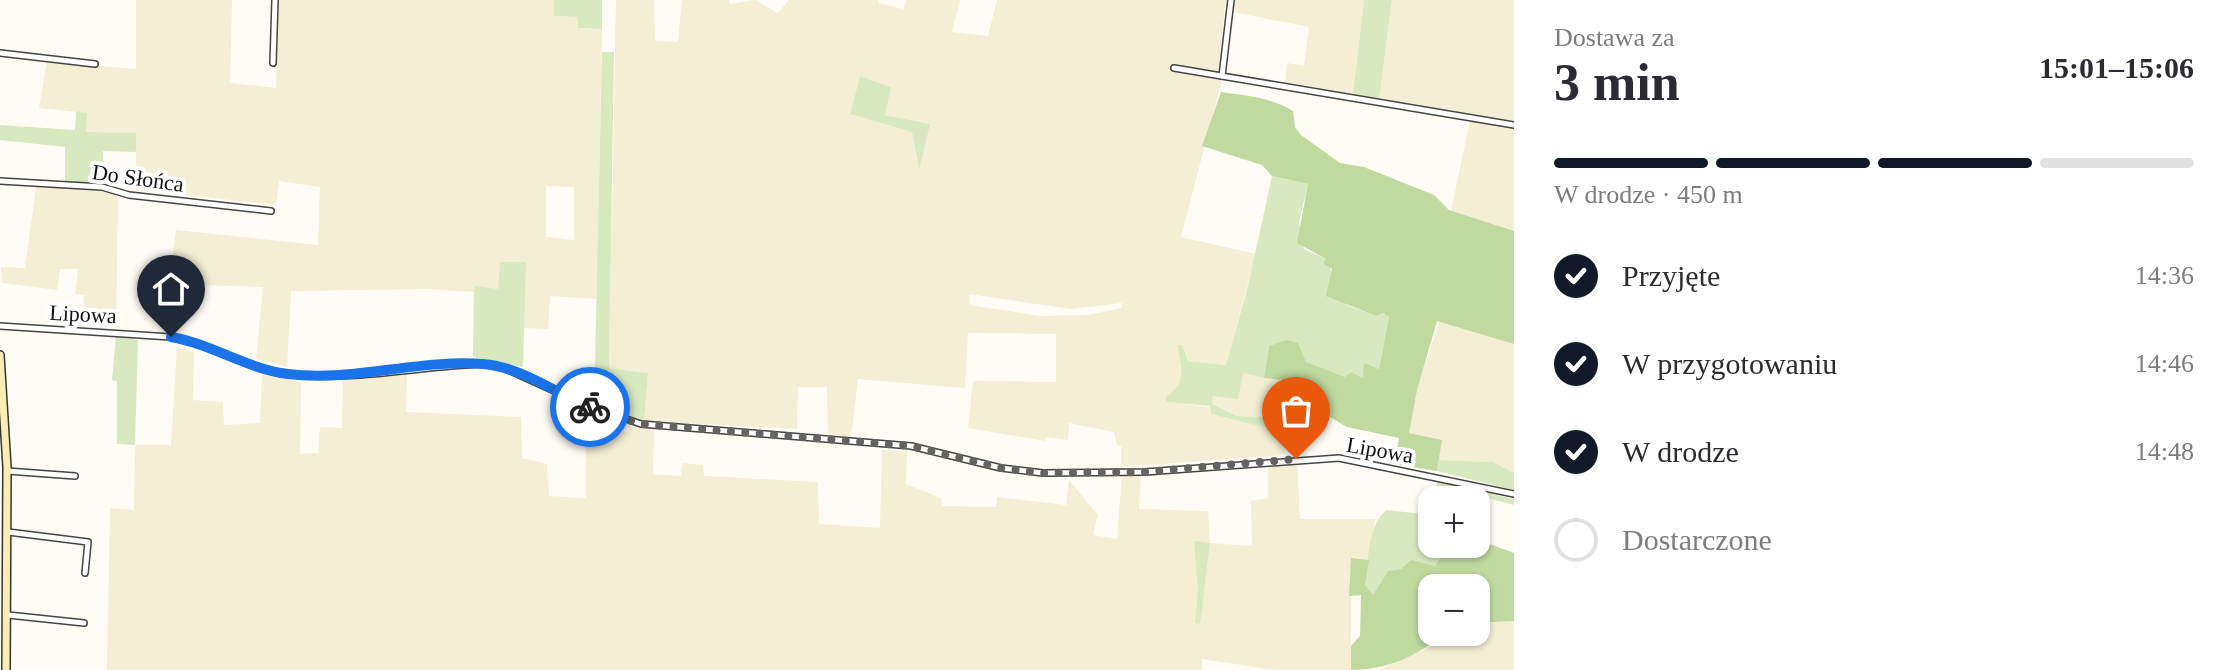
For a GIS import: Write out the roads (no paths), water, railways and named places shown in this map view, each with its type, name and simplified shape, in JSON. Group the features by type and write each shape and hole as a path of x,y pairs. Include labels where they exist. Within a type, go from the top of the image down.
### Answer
{"street":[{"path":"273,63 275,0"},
{"path":"1222,76 1231,0"},
{"path":"0,53 95,64"},
{"path":"1174,68 1514,125"},
{"name":"Do Słońca","path":"0,181 102,187 129,195 271,211"},
{"name":"Lipowa","path":"0,326 171,337 197,342 264,369 286,374 324,376 483,364 504,368 583,404 641,424 911,446 1001,468 1043,473 1145,472 1339,458 1514,494"},
{"path":"0,355 7,471 6,670"},
{"path":"7,471 75,476"},
{"path":"8,532 88,542 85,573"},
{"path":"8,615 84,623"}]}
